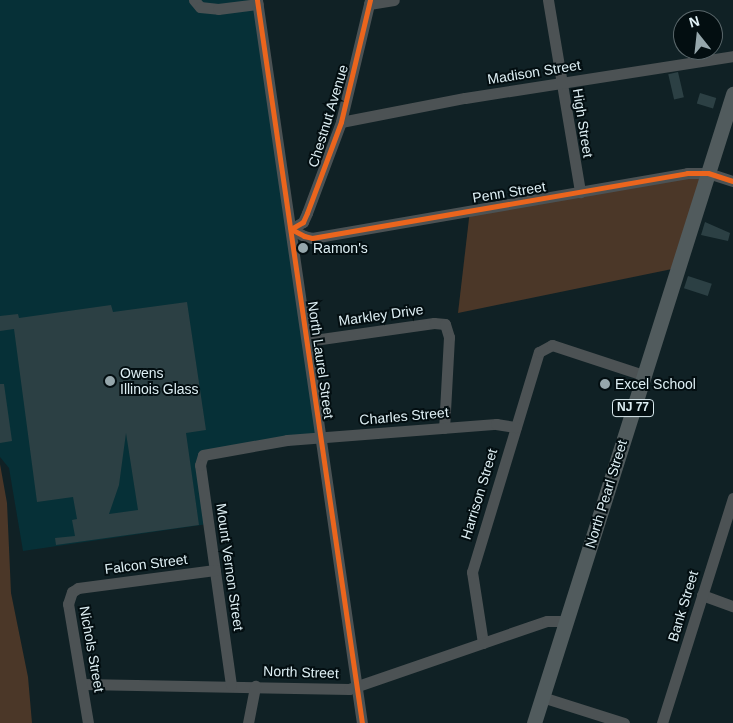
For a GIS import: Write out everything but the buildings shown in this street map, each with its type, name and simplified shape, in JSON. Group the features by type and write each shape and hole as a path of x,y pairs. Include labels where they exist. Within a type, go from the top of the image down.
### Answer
{"main road":[{"name":"North Pearl Street","path":"534,723 733,94"}],"street":[{"path":"194,0 200,7 218,9 258,2"},
{"path":"369,2 394,0"},
{"name":"High Street","path":"548,0 580,192"},
{"name":"North Laurel Street","path":"258,2 362,723"},
{"name":"Chestnut Avenue","path":"291,229 303,222 341,122 369,2"},
{"name":"Madison Street","path":"341,122 562,82 733,56"},
{"name":"Penn Street","path":"291,229 312,238 687,173 708,173 733,181"},
{"name":"Markley Drive","path":"307,341 434,323 444,324 449,337 444,428"},
{"name":"Harrison Street","path":"483,644 472,572 542,347 552,344 643,375"},
{"name":"Charles Street","path":"205,454 320,438 496,424 516,427"},
{"name":"Mount Vernon Street","path":"205,454 200,465 231,685"},
{"name":"Bank Street","path":"662,723 733,498"},
{"name":"Falcon Street","path":"82,587 215,570"},
{"name":"Nichols Street","path":"82,587 72,592 68,604 83,684 88,723"},
{"path":"702,595 733,606"},
{"name":"North Street","path":"83,684 231,685 328,690 357,685 547,621 566,621"},
{"path":"248,723 255,686"},
{"path":"542,697 624,723"}],"shaded area":[{"path":"0,0 257,0 320,438 205,454 208,524 23,551 9,468 0,457"},
{"path":"708,173 677,268 458,313 470,210"},
{"path":"0,464 7,503 11,593 28,677 32,723 0,723"}],"cycle path":[{"path":"257,0 362,723"},
{"path":"370,0 341,122 303,222 291,229 304,236 312,238 687,173 708,173 733,181"}],"place":[{"name":"Ramon's","path":"303,248"},
{"name":"Owens Illinois Glass","path":"110,381"},
{"name":"Excel School","path":"605,384"}]}
